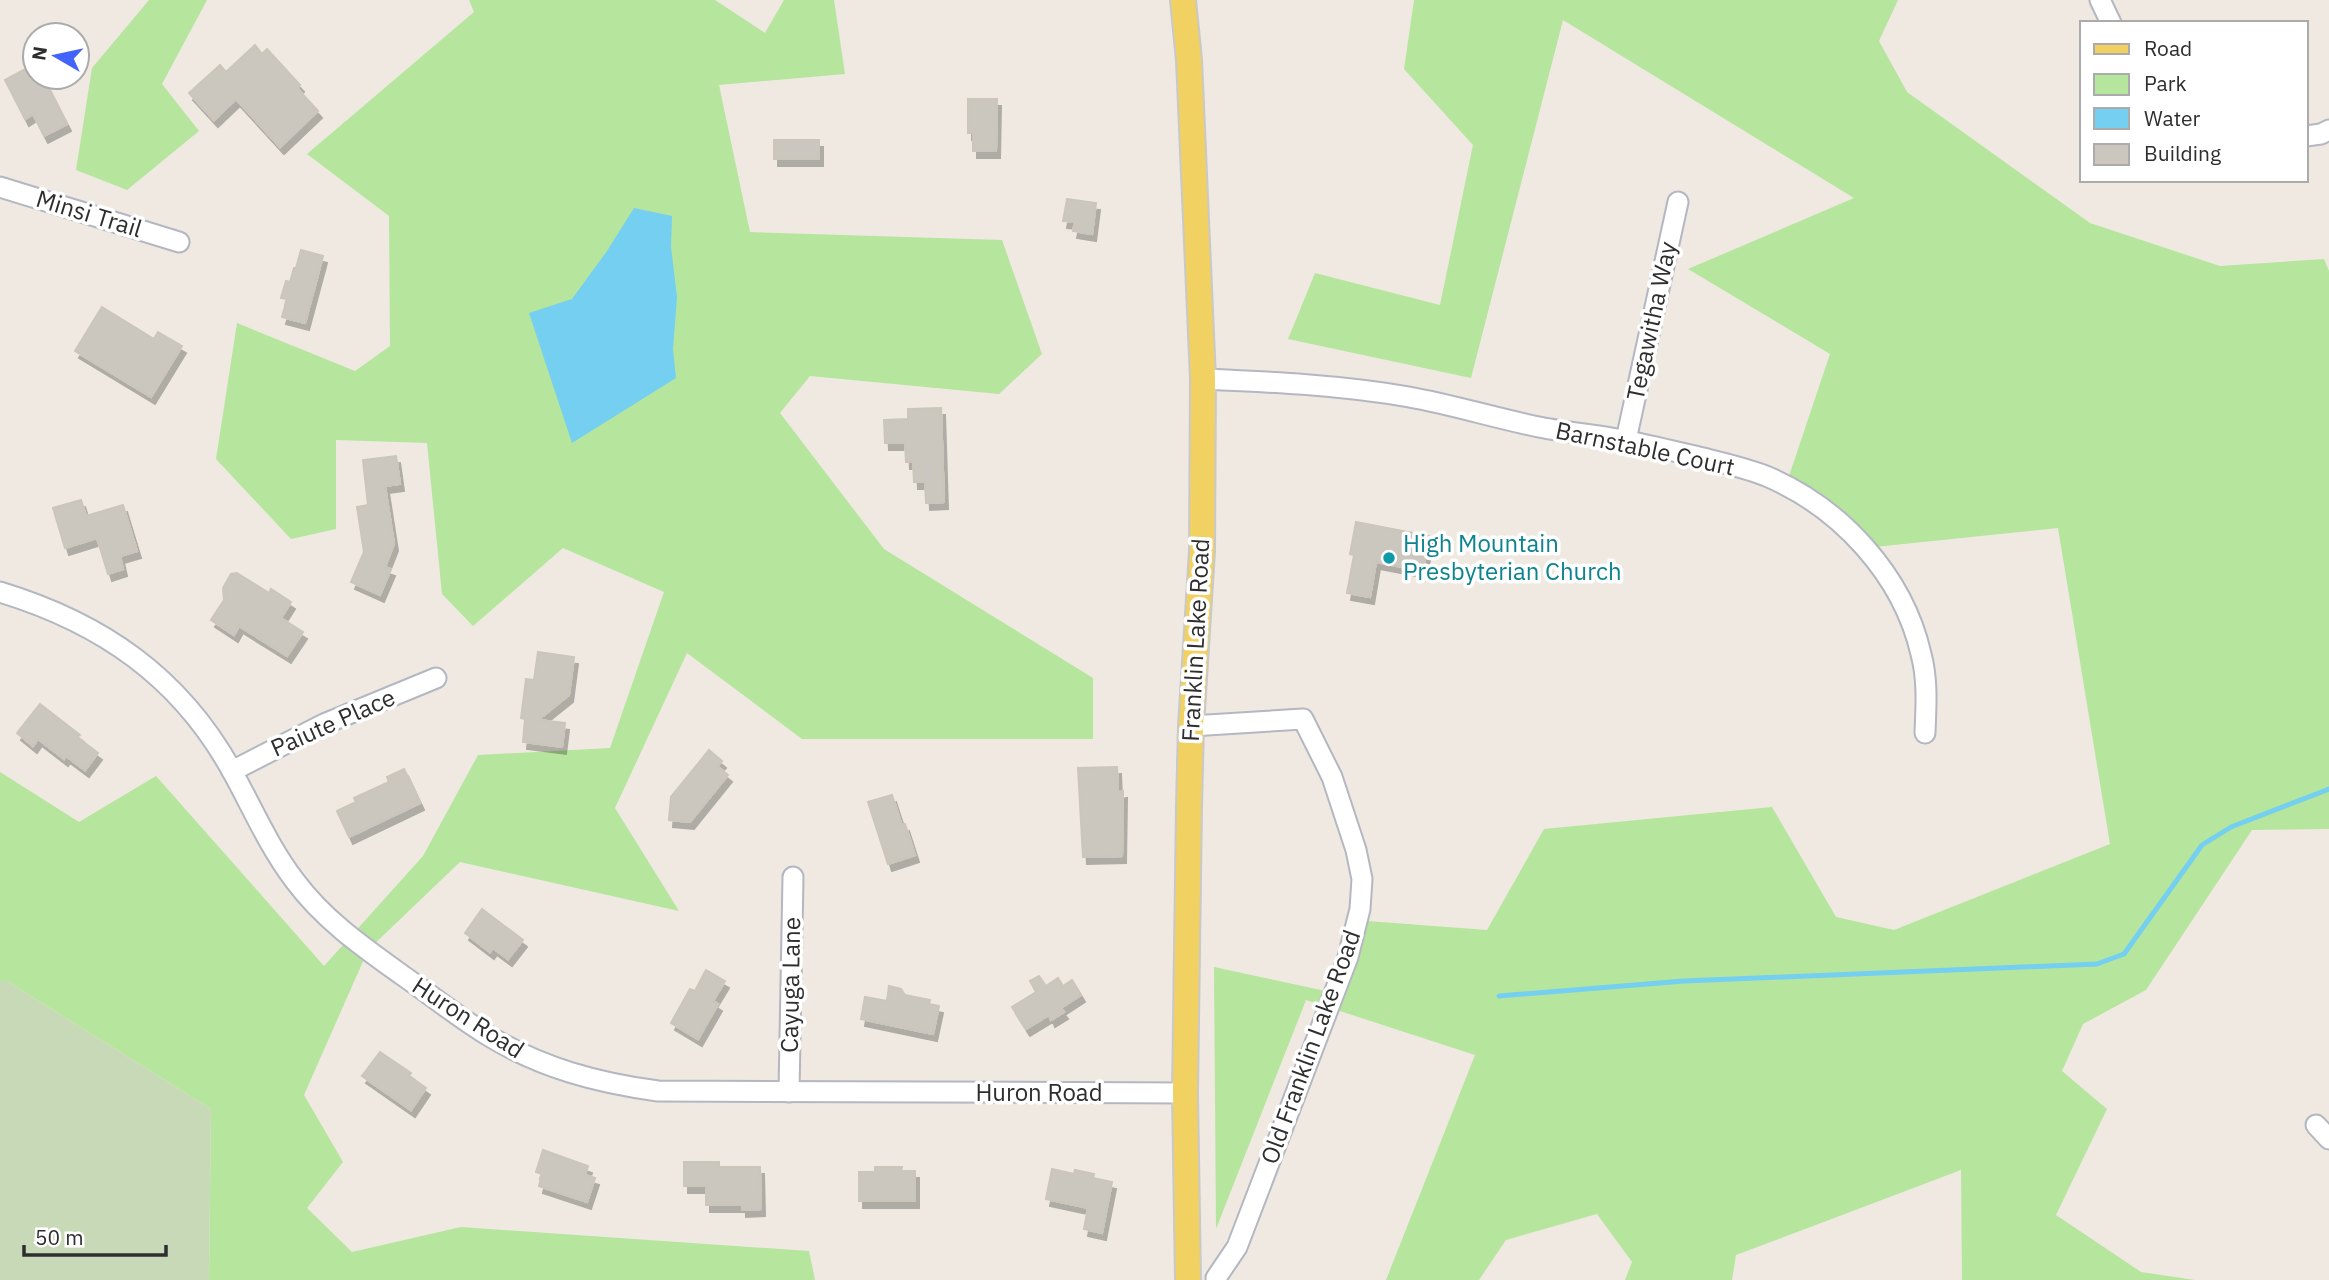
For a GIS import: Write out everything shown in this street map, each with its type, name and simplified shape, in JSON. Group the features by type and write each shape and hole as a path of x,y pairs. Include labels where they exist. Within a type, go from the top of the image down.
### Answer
{"main road":[{"name":"Franklin Lake Road","path":"1183,0 1189,60 1203,379 1202,551 1191,726 1185,1093 1188,1273"}],"street":[{"path":"2100,0 2102,10 2110,21"},
{"path":"2308,136 2329,130"},
{"name":"Minsi Trail","path":"0,187 179,242"},
{"name":"Tegawitha Way","path":"1626,440 1678,202"},
{"name":"Barnstable Court","path":"1203,379 1328,385 1410,397 1544,428 1626,440 1730,464 1794,490 1850,531 1875,559 1893,586 1910,618 1922,654 1927,694 1924,733"},
{"name":"Huron Road","path":"0,593 40,604 77,620 116,644 174,692 201,721 232,771 269,844 318,909 344,932 488,1036 528,1057 570,1074 613,1085 671,1092 1185,1093"},
{"name":"Paiute Place","path":"232,771 324,724 436,678"},
{"name":"Old Franklin Lake Road","path":"1191,726 1303,719 1332,777 1356,850 1362,878 1360,909 1348,957 1237,1247 1219,1279"},
{"name":"Cayuga Lane","path":"789,1092 793,877"},
{"path":"1188,1273 1219,1279"}],"green space":[{"path":"149,0 207,0 162,84 199,131 127,190 76,170 88,91 91,91 92,68"},
{"path":"469,0 715,0 765,33 784,0 834,0 845,74 719,85 750,232 1002,240 1042,354 999,394 810,376 780,413 884,549 1093,678 1093,739 802,739 687,653 615,808 679,911 460,862 368,950 304,1095 343,1162 307,1208 352,1252 461,1227 809,1251 815,1280 209,1280 211,1109 7,981 0,981 0,772 79,822 156,776 324,966 423,856 478,755 610,748 664,592 563,548 473,626 442,594 427,443 336,440 336,529 291,539 216,459 237,323 355,371 390,346 389,216 307,154 474,12"},
{"path":"1414,0 1898,0 1879,41 1907,92 2090,223 2220,266 2324,259 2329,271 2329,829 2252,830 2146,990 2083,1024 2062,1071 2107,1109 2056,1215 2141,1272 2195,1280 1962,1280 1961,1170 1736,1255 1732,1280 1625,1280 1632,1262 1597,1214 1506,1240 1479,1280 1386,1280 1475,1055 1306,1000 1216,1229 1214,967 1344,995 1367,921 1487,930 1544,829 1772,807 1836,917 1894,930 2110,844 2058,528 1865,548 1788,479 1830,354 1688,269 1854,198 1563,20 1471,378 1288,339 1315,273 1440,305 1473,145 1404,69"},
{"path":"0,981 7,981 211,1109 209,1280 0,1280"}],"water":[{"path":"634,208 672,216 671,247 677,297 673,349 676,378 572,443 529,313 572,299"}],"building":[{"path":"255,45 262,54 267,49 300,85 297,88 318,111 280,147 236,99 214,120 189,93 220,65 226,72"},
{"path":"21,71 21,91 50,91 67,124 44,136 33,114 25,119 5,80"},
{"path":"968,99 997,99 996,151 973,151 973,133 968,133"},
{"path":"774,140 819,140 819,159 774,159"},
{"path":"1067,199 1096,203 1092,234 1073,231 1075,222 1063,221"},
{"path":"301,250 323,256 305,323 282,317 287,299 281,298 286,281 290,282 296,268"},
{"path":"102,307 154,339 158,332 182,346 151,397 75,351"},
{"path":"941,408 944,502 926,503 925,482 914,482 913,462 906,462 905,443 885,443 884,420 908,419 908,409"},
{"path":"396,456 400,484 385,486 394,544 385,567 391,569 380,595 351,582 364,552 357,507 368,505 363,460"},
{"path":"81,500 86,516 123,505 137,551 120,556 123,569 108,574 97,538 65,548 53,508"},
{"name":"High Mountain Presbyterian Church","path":"1356,522 1429,536 1423,571 1376,562 1370,597 1347,593 1354,555 1350,554"},
{"path":"237,573 269,593 271,589 291,602 281,618 303,632 287,656 239,626 234,635 211,620 224,600 223,588 231,574"},
{"path":"538,652 574,657 569,695 538,720 565,723 562,747 523,742 525,719 521,718 526,679 534,680"},
{"path":"40,704 80,735 77,737 98,753 85,770 66,756 64,759 38,739 33,746 17,733"},
{"path":"709,750 722,761 717,766 728,775 690,822 669,820 671,797"},
{"path":"1117,767 1118,792 1123,791 1122,856 1083,857 1078,768"},
{"path":"404,769 420,803 349,837 337,811 356,802 354,798 389,782 387,777"},
{"path":"892,795 915,855 888,864 868,802"},
{"path":"482,909 523,940 508,959 493,948 490,952 465,933"},
{"path":"706,970 725,981 713,1001 718,1004 698,1039 671,1023 690,989 695,991"},
{"path":"1039,976 1046,986 1058,978 1063,986 1072,980 1081,995 1061,1008 1064,1012 1051,1020 1049,1015 1026,1029 1012,1007 1036,992 1030,981"},
{"path":"889,986 901,989 905,995 930,1000 929,1004 939,1006 933,1034 861,1019 865,997 887,1001"},
{"path":"380,1052 411,1073 409,1076 426,1088 411,1110 362,1076"},
{"path":"543,1150 588,1166 585,1175 595,1178 587,1202 539,1186 542,1174 536,1172"},
{"path":"684,1162 719,1162 719,1167 760,1167 761,1209 742,1210 742,1205 706,1205 706,1186 684,1186"},
{"path":"875,1167 902,1167 901,1171 915,1171 915,1201 859,1201 859,1172 875,1172"},
{"path":"1052,1169 1074,1174 1075,1170 1094,1174 1093,1178 1112,1182 1102,1233 1084,1229 1088,1208 1046,1199"}],"waterway":[{"path":"1499,996 1684,981 2097,964 2124,954 2202,845 2231,827 2329,789"}],"place":[{"name":"High Mountain Presbyterian Church","path":"1389,558"}]}
